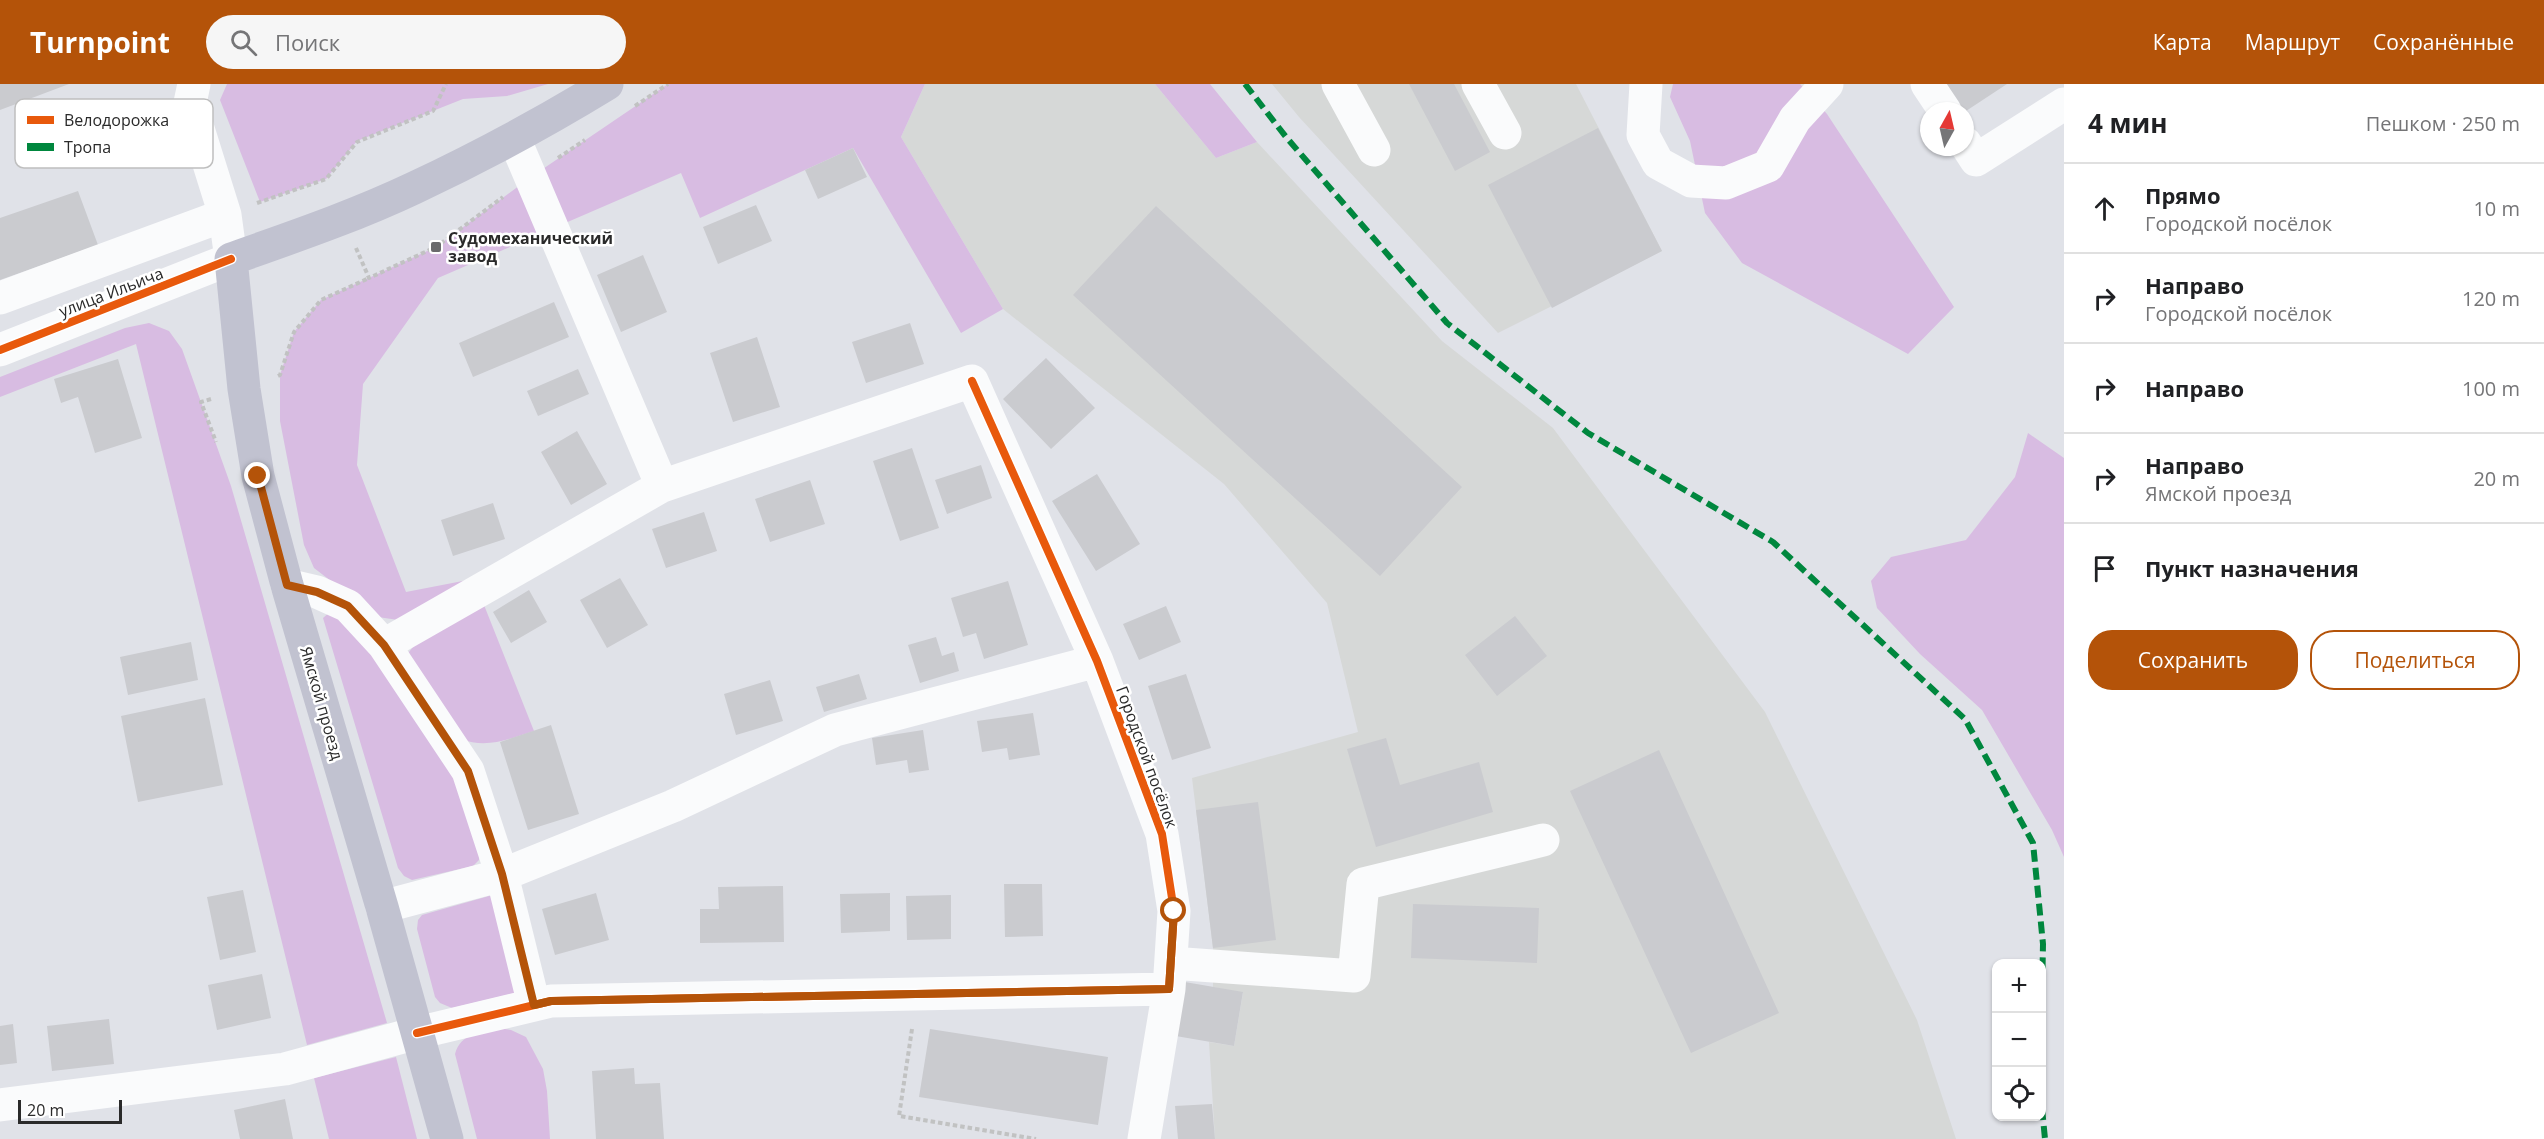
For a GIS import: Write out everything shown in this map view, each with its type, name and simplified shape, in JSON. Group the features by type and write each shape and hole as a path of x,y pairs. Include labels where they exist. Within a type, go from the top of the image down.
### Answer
{"main road":[{"name":"улица Ильича","path":"231,259 343,219 383,202 513,138 607,84"},
{"name":"Ямской проезд","path":"231,259 244,389 255,454 287,585 382,907 447,1139"}],"street":[{"path":"191,99 194,84"},
{"path":"1338,84 1374,150"},
{"path":"1478,84 1505,133"},
{"path":"1646,84 1643,135 1658,163 1691,181 1726,183 1768,166 1795,119 1827,84"},
{"path":"1927,84 1939,102"},
{"path":"1973,156 1976,160 2064,104"},
{"path":"384,645 662,486 513,138"},
{"path":"210,168 225,215 231,259"},
{"path":"0,298 225,215"},
{"name":"улица Ильича","path":"0,350 231,259"},
{"name":"Городской посёлок","path":"662,486 972,381 1097,662 1162,834 1174,911 1170,976 1144,1139"},
{"path":"287,585 317,592 348,606 384,645 468,771 502,874 534,1005"},
{"path":"382,907 502,874 673,806 835,730 1097,662"},
{"path":"0,1105 285,1069 417,1033 551,1001 918,994 1170,976 1354,976 1363,884 1543,840"}],"path":[{"path":"225,215 326,179 357,142 433,111 446,84"},
{"path":"918,994 899,1116 1036,1139"}],"shaded area":[{"path":"227,84 548,84 507,96 463,99 357,141 326,179 260,202 220,100"},
{"path":"668,84 925,84 901,137 1003,309 961,333 853,148 700,218 681,173 438,278 363,384 357,465 406,592 473,579 398,620 378,617 314,568 304,545 280,421 280,375 294,332 321,300 436,247 531,177"},
{"path":"925,84 1155,84 1216,158 1257,142 1442,341 1553,428 1765,712 1917,1020 1956,1139 1215,1139 1209,1042 1234,1046 1243,993 1213,987 1213,948 1192,778 1358,732 1327,603 1224,484 1003,309 901,137"},
{"path":"1155,84 1210,84 1257,142 1216,158"},
{"path":"1272,84 1576,84 1662,251 1498,333 1299,117"},
{"path":"1673,84 1800,84 1827,114 1954,307 1908,354 1742,263 1705,213 1690,141 1670,97"},
{"path":"149,323 169,331 182,349 231,486 387,1023 307,1045 136,344 0,397 0,377 125,328"},
{"path":"2028,433 2064,458 2064,857 2052,830 1982,710 1920,654 1877,608 1871,581 1891,557 1966,540 2015,477"},
{"path":"484,605 534,731 489,743 461,739 410,662 409,652 416,643"},
{"path":"331,611 373,654 458,780 480,848 479,860 473,866 412,880 404,876 398,868 323,618"},
{"path":"496,894 520,992 452,1008 440,1003 435,997 417,929 418,920 422,915"},
{"path":"498,1028 511,1030 526,1037 543,1069 550,1139 477,1139 455,1054 466,1038"},
{"path":"396,1057 417,1139 329,1139 314,1078"}],"building":[{"path":"0,84 69,84 29,99 15,99 15,104 0,110"},
{"path":"1409,84 1454,84 1490,152 1455,171"},
{"path":"1941,84 2007,84 1974,106 1974,102 1953,102"},
{"path":"1598,128 1662,251 1552,308 1488,185"},
{"path":"853,148 867,177 818,199 805,170"},
{"path":"78,191 98,245 0,280 0,218"},
{"path":"756,205 772,241 718,264 703,227"},
{"path":"1156,206 1462,487 1380,576 1073,295"},
{"path":"643,255 667,312 621,332 597,275"},
{"path":"554,302 569,337 473,377 459,343"},
{"path":"910,323 924,364 866,383 852,342"},
{"path":"757,337 780,407 733,422 710,353"},
{"path":"1046,358 1095,408 1051,449 1003,399"},
{"path":"118,359 142,438 95,453 78,397 61,403 54,379"},
{"path":"578,369 589,394 538,416 527,391"},
{"path":"577,431 607,484 571,505 541,452"},
{"path":"912,448 939,528 900,541 873,461"},
{"path":"981,465 992,498 947,514 935,480"},
{"path":"1097,474 1140,544 1096,571 1052,501"},
{"path":"810,480 825,524 770,542 755,499"},
{"path":"493,503 505,539 453,556 441,520"},
{"path":"704,512 717,551 666,568 652,529"},
{"path":"620,578 648,625 607,648 580,600"},
{"path":"1008,581 1028,645 984,659 976,633 963,637 951,598"},
{"path":"529,590 547,622 511,643 493,612"},
{"path":"1166,606 1181,642 1139,660 1123,624"},
{"path":"1515,616 1547,656 1497,696 1465,655"},
{"path":"936,637 942,656 954,652 959,671 920,683 908,645"},
{"path":"191,642 198,680 128,695 120,657"},
{"path":"859,674 867,699 824,712 816,687"},
{"path":"1186,674 1211,748 1172,760 1148,686"},
{"path":"770,680 783,721 736,735 724,694"},
{"path":"205,698 223,785 138,802 121,716"},
{"path":"1033,713 1040,755 1009,760 1007,748 982,752 977,721"},
{"path":"551,725 579,814 528,830 500,742"},
{"path":"923,730 929,770 909,773 907,760 876,765 872,738"},
{"path":"1386,738 1400,785 1479,762 1493,812 1376,847 1347,749"},
{"path":"1659,750 1779,1013 1691,1053 1570,791"},
{"path":"1258,802 1276,940 1213,948 1196,810"},
{"path":"1004,884 1042,884 1043,936 1005,937"},
{"path":"783,886 784,942 700,943 700,909 719,909 718,887"},
{"path":"243,890 256,952 220,960 207,897"},
{"path":"596,893 609,940 555,955 542,909"},
{"path":"890,893 890,931 841,933 840,894"},
{"path":"951,895 951,939 907,940 906,896"},
{"path":"1413,904 1539,908 1537,963 1411,958"},
{"path":"262,974 271,1018 217,1030 208,985"},
{"path":"1179,981 1243,992 1234,1046 1170,1035"},
{"path":"109,1019 114,1064 52,1071 47,1026"},
{"path":"13,1024 17,1063 0,1065 0,1026"},
{"path":"930,1029 1108,1057 1098,1125 919,1097"},
{"path":"634,1068 635,1084 660,1083 664,1139 596,1139 592,1071"},
{"path":"285,1099 293,1139 240,1139 234,1110"},
{"path":"1212,1104 1215,1139 1178,1139 1175,1106"}],"marked path":[{"path":"1245,84 1286,137 1447,323 1588,433 1773,542 1965,719 2033,843 2043,959"},
{"path":"2043,1121 2045,1139"}],"cycle path":[{"path":"0,350 231,259"},
{"path":"417,1033 551,1001 1169,989 1174,911 1162,834 1097,661 972,381"}],"place":[{"name":"Судомеханический завод","path":"436,247"}],"route":[{"path":"258,476 287,585 317,592 348,606 384,645 468,771 502,874 534,1005 551,1001 1169,989 1174,911"}]}
